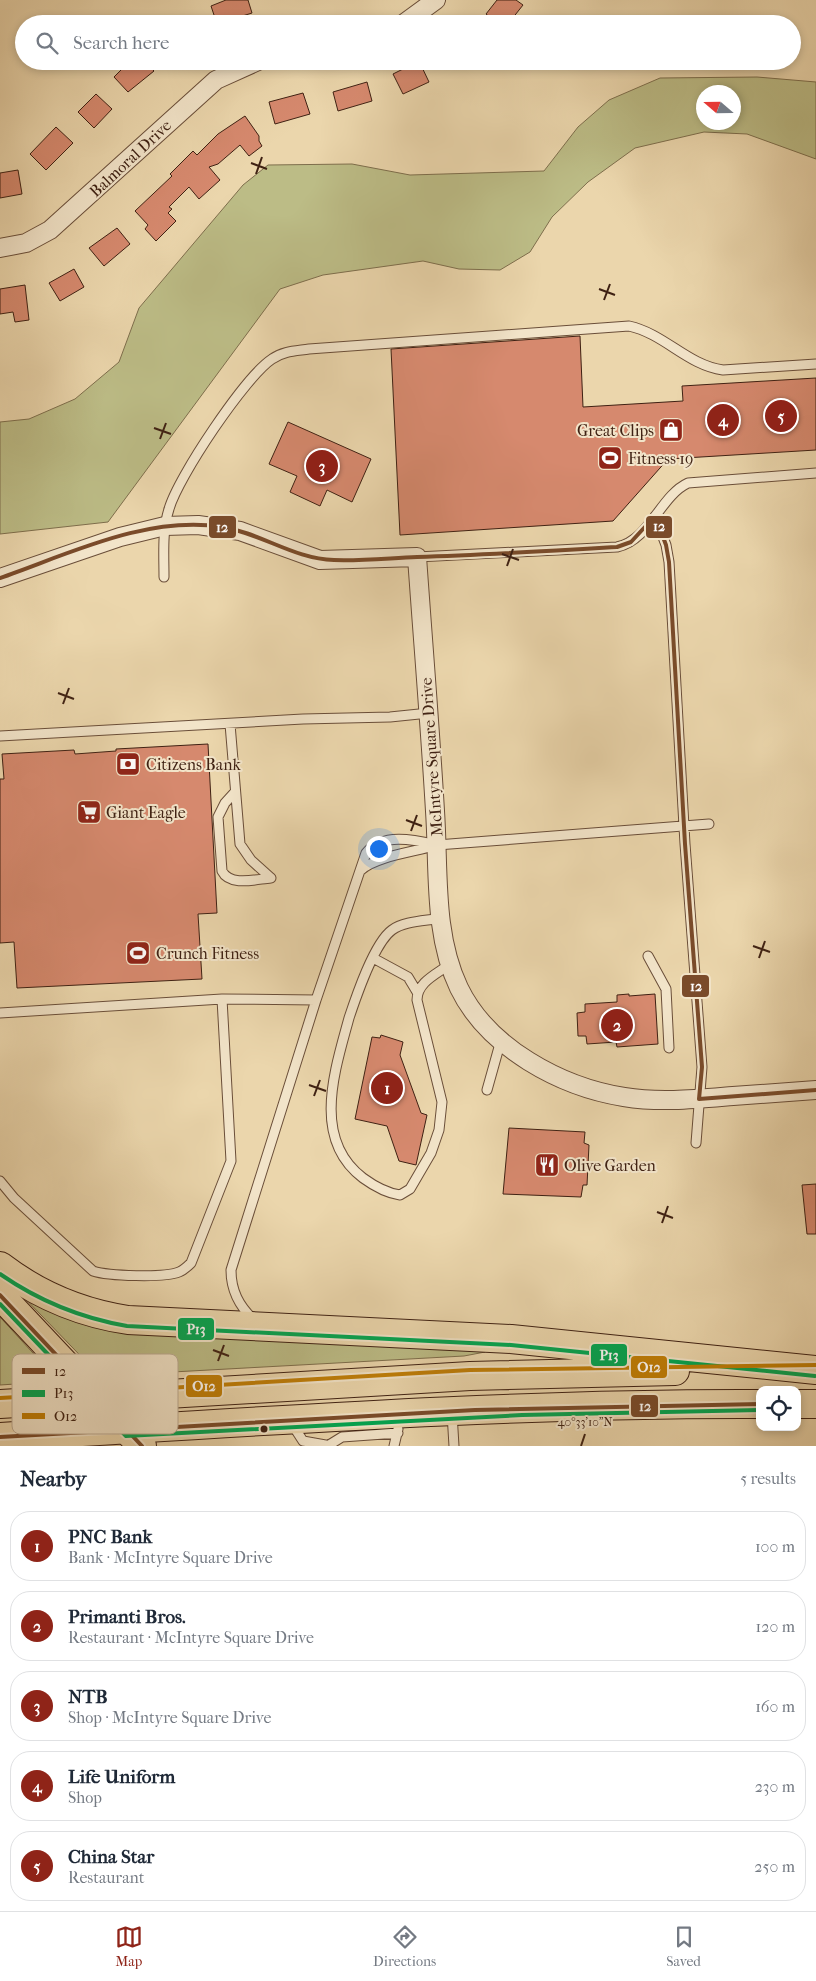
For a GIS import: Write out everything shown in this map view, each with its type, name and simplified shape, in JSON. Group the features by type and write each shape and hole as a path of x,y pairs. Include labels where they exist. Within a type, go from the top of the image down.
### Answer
{"main road":[{"path":"0,1266 59,1301 110,1317 146,1322 511,1339 816,1371"},
{"path":"0,1295 55,1354"},
{"path":"178,1394 516,1375 696,1370 816,1371"},
{"path":"178,1431 228,1424 288,1420 399,1423 452,1410 582,1405 756,1404"},
{"path":"801,1404 816,1404"},
{"path":"208,1446 228,1424"},
{"path":"0,1437 134,1438 161,1434"}],"street":[{"path":"415,15 436,0"},
{"name":"Balmoral Drive","path":"0,248 26,243 50,230 216,80 238,70"},
{"path":"0,578 120,537 165,526 198,525 240,531 320,560 417,557"},
{"name":"McIntyre Square Drive","path":"417,557 429,713 440,918 450,964 467,1001 501,1039 543,1068 592,1090 644,1099 699,1099 816,1090"}],"lane":[{"path":"164,577 165,526 176,489 225,414 256,372 281,354 309,349 629,326 651,332 700,364 710,368 723,370 816,364"},
{"path":"417,557 617,547 630,542 676,491 688,483 816,473"},
{"path":"655,516 666,546 668,562 684,826 702,1067 696,1143"},
{"path":"0,736 303,719 390,717 429,713"},
{"path":"230,724 240,844 251,860 271,878 241,881 230,879 222,871 218,817 225,803 235,792"},
{"path":"361,870 370,862 379,858 409,853 437,844 709,824"},
{"path":"261,1327 239,1302 231,1280 231,1270 316,1000 366,853 379,843 410,838 437,844"},
{"path":"373,958 408,977 417,992 442,1102 439,1130 431,1153 410,1189 400,1195 390,1194 371,1184 349,1167 341,1153 332,1125 330,1103 342,1044 356,996 373,958 391,931 398,927 440,918"},
{"path":"648,956 666,989 669,1048"},
{"path":"417,992 422,985 450,964"},
{"path":"0,1013 222,1000 316,1000"},
{"path":"0,1181 14,1198 93,1271 104,1275 172,1274 186,1269 191,1263 231,1161 222,1000"},
{"path":"487,1090 501,1039"},
{"path":"452,1410 454,1446"},
{"path":"288,1420 303,1441 330,1446 342,1437 399,1423 394,1446"}],"green space":[{"path":"757,77 816,82 816,159 747,134 704,132 635,148 588,182 552,217 530,252 500,270 459,269 423,261 323,275 280,289 108,522 0,534 0,422 29,419 75,399 119,362 139,308 243,185 268,165 352,164 410,175 544,171 578,127 609,100 660,78"},
{"path":"13,1286 43,1304 480,1348 485,1352 464,1356 178,1372 178,1354 79,1354"},
{"path":"0,1317 34,1354 12,1354 12,1384 0,1385"}],"building":[{"path":"226,0 248,0 252,13 246,15 214,15 211,6"},
{"path":"497,0 516,0 523,5 515,15 486,14"},
{"path":"121,70 154,71 128,92 114,77"},
{"path":"401,70 423,70 429,82 403,94 393,74"},
{"path":"367,82 372,101 338,111 333,92"},
{"path":"303,93 310,114 275,124 269,102"},
{"path":"96,94 112,109 94,128 78,112"},
{"path":"245,116 259,136 262,146 249,156 240,145 218,164 209,167 220,180 199,199 189,187 169,207 172,209 168,213 176,221 156,241 145,229 148,225 135,211 172,176 170,174 193,151 197,155 218,134"},
{"path":"56,127 73,143 46,170 30,154"},
{"path":"18,170 22,194 0,198 0,173"},
{"path":"117,228 130,244 104,266 89,248"},
{"path":"74,269 84,287 60,301 49,283"},
{"path":"25,285 29,320 15,322 13,312 0,314 0,289"},
{"path":"580,336 583,407 683,401 682,386 816,378 816,450 668,459 613,521 400,535 391,349"},
{"path":"288,422 371,459 352,502 327,490 320,506 290,492 297,476 269,464"},
{"path":"208,744 217,913 198,914 202,979 17,988 14,942 0,943 0,779 4,779 2,754 74,750 75,754 116,751 116,749"},
{"path":"629,994 629,996 655,994 658,1044 617,1047 616,1042 587,1044 586,1036 578,1036 577,1013 585,1012 585,1004 617,1002 617,995"},
{"path":"381,1035 403,1042 400,1055 421,1113 427,1115 416,1165 399,1161 387,1126 355,1119 372,1037 380,1038"},
{"name":"Olive Garden","path":"509,1128 585,1132 584,1143 589,1145 587,1185 583,1185 581,1197 503,1194"},
{"path":"816,1184 816,1234 807,1234 802,1185"}],"transit line":[{"name":"12","path":"0,578 109,539 165,527 194,525 222,527 236,530 291,551 319,559 355,560 617,547 631,542 655,516 666,545 669,562 685,844 702,1067 699,1099 816,1090"},
{"name":"P13","path":"0,1274 15,1284 61,1307 110,1323 127,1326 511,1345 815,1376"},
{"name":"12","path":"0,1295 55,1354"},
{"name":"P13","path":"0,1304 48,1354"},
{"name":"O12","path":"178,1387 470,1370 816,1365"},
{"name":"O12","path":"0,1398 12,1397"},
{"name":"12","path":"178,1427 475,1410 756,1404"},
{"name":"P13","path":"178,1433 522,1415 756,1410"},
{"name":"12","path":"0,1437 53,1434"},
{"name":"P13","path":"124,1434 126,1436 164,1434"},
{"name":"12","path":"131,1434 142,1446"}],"place":[{"name":"China Star","path":"781,416"},
{"name":"Life Uniform","path":"723,420"},
{"name":"Great Clips","path":"671,430"},
{"name":"Fitness 19","path":"610,458"},
{"name":"NTB","path":"322,466"},
{"name":"Citizens Bank","path":"128,764"},
{"name":"Giant Eagle","path":"89,812"},
{"name":"Crunch Fitness","path":"138,953"},
{"name":"Primanti Bros.","path":"617,1025"},
{"name":"PNC Bank","path":"387,1088"},
{"name":"Olive Garden","path":"547,1165"}]}
